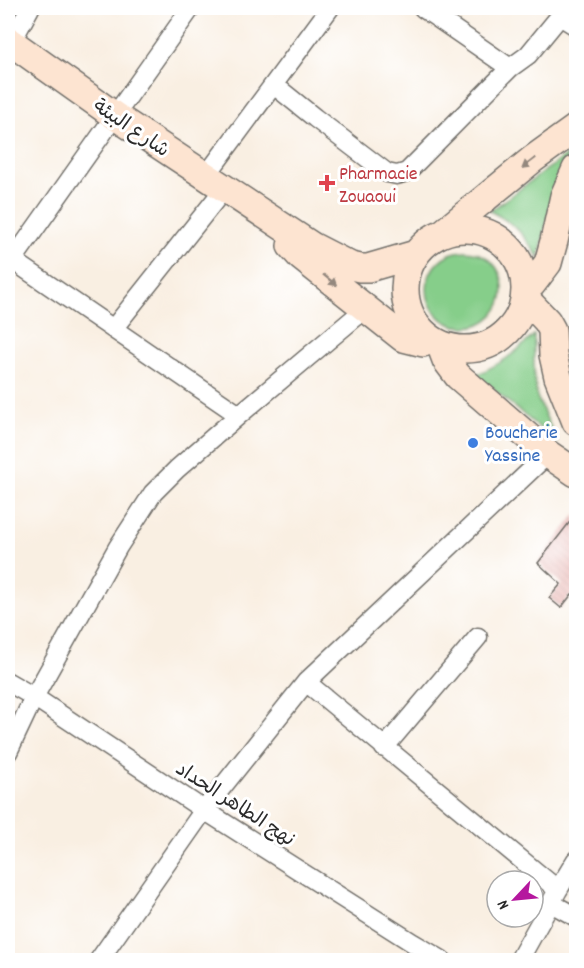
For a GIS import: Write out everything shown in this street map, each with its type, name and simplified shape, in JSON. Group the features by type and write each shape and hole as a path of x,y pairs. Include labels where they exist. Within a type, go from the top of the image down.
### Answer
{"street":[{"path":"9,42 30,8"},
{"path":"191,8 9,262 113,329 239,415"},
{"path":"113,329 215,182 274,85 330,8"},
{"path":"423,8 510,68"},
{"path":"274,85 387,173 397,175 407,172 510,68 528,55 563,12 576,26"},
{"name":"شارع البيئة","path":"9,42 115,116 259,210"},
{"path":"576,128 533,159 444,232 429,241 416,254 409,267 405,283 410,314 420,329 438,343 446,360 458,376 548,454 576,473"},
{"path":"259,210 301,257 403,338 423,343 438,343 459,349 474,349 489,345 513,326 520,313 525,294 548,263 564,196 576,169"},
{"path":"259,210 312,246 351,266 368,268 416,254"},
{"path":"444,232 463,228 483,231 500,240 514,254 522,271 525,294 552,330 558,377 576,422"},
{"path":"8,752 34,697 118,547 153,493 239,415 365,309"},
{"path":"99,960 204,810 306,682 548,454"},
{"path":"384,748 478,637"},
{"name":"نهج الطاهر الحداد","path":"8,682 204,810 442,960"},
{"path":"306,682 576,917"},
{"path":"519,960 576,860"}],"green space":[{"path":"568,154 554,189 539,258 519,231 490,211"},
{"path":"458,251 472,251 486,257 497,268 501,274 503,289 501,304 492,316 480,325 458,327 444,321 433,310 427,296 427,282 433,268 444,257"},
{"path":"534,335 534,376 537,397 558,443 476,375 507,358"}],"building":[{"path":"576,514 576,598 572,594 561,608 549,598 561,584 538,563"}],"place":[{"name":"Pharmacie Zouaoui","path":"327,183"},
{"name":"Boucherie Yassine","path":"473,443"}]}
